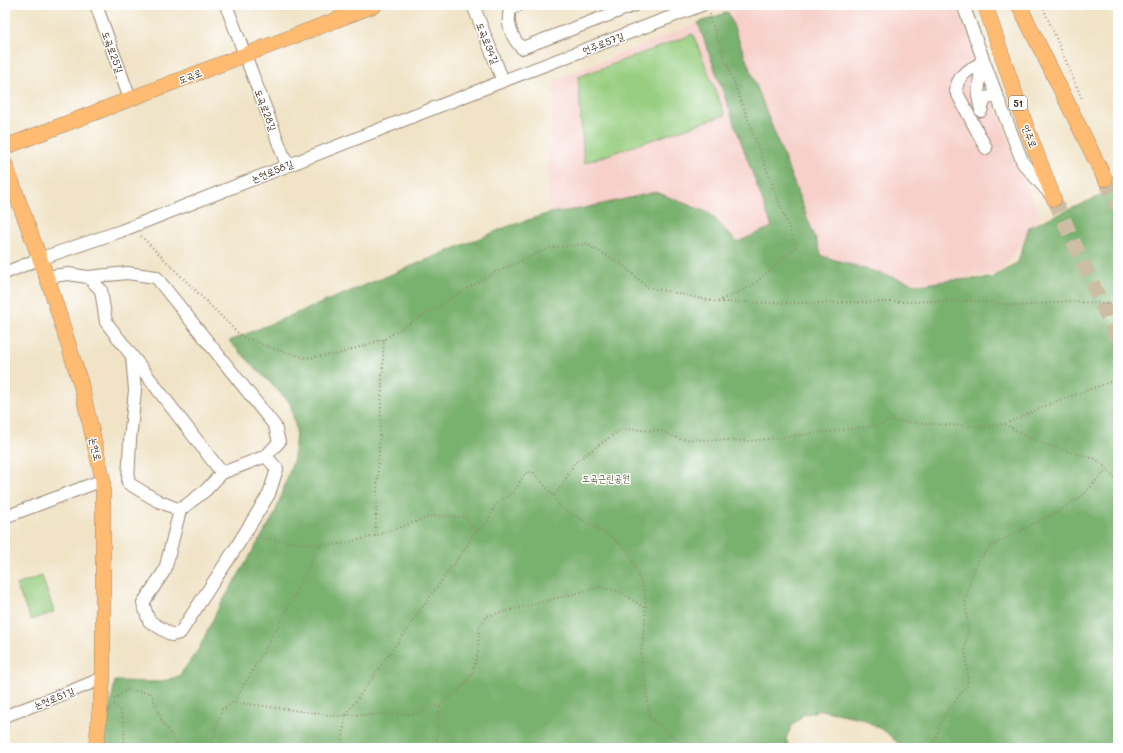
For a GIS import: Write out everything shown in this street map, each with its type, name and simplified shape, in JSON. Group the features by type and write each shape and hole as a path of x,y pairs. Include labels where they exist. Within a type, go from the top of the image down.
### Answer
{"main road":[{"name":"도곡로","path":"5,147 375,5"},
{"name":"언주로","path":"985,5 1026,126 1054,199"},
{"path":"1019,5 1105,179"},
{"name":"논현로","path":"5,164 51,289 81,385 103,480 103,678 96,748"}],"street":[{"name":"도곡로25길","path":"96,5 130,99"},
{"name":"도곡로28길","path":"226,5 287,165"},
{"name":"도곡로34길","path":"473,5 503,81"},
{"path":"519,5 510,8 508,15 511,32 522,48 635,5"},
{"path":"963,5 982,59 1023,164 1054,199"},
{"name":"언주로57길","path":"503,81 707,7"},
{"path":"982,59 978,96 981,111 985,98 997,96"},
{"path":"982,59 964,73 956,83 956,91 986,148"},
{"name":"논현로58길","path":"5,273 39,259 132,227 503,81"},
{"path":"46,277 68,274 88,277 127,273 156,277 275,426 279,442 266,456 222,473 206,490 180,510 164,570 142,603 148,621 172,635 180,633 269,494 277,469 266,456"},
{"path":"88,277 101,290 106,322 222,473"},
{"path":"132,357 135,390 130,440 128,483 158,502 180,510"},
{"path":"5,517 103,480"},
{"name":"논현로51길","path":"5,716 103,678"}],"path":[{"path":"707,7 710,14 710,19 796,247 752,286 717,302"},
{"path":"132,227 241,336 275,349 307,358 338,354 384,339 492,274 550,248 586,244 623,266 646,287 717,302 808,303 975,301 1021,306 1068,301 1118,304"},
{"path":"375,536 384,339"},
{"path":"554,496 563,484 574,463 621,429 662,431 680,439 751,441 881,425 888,421 981,427 1005,424 1052,403 1118,379"},
{"path":"1005,424 1027,437 1050,446 1096,459 1118,482"},
{"path":"932,748 944,715 967,686 968,676 966,647 968,630 965,602 970,581 978,561 991,546 1064,508 1083,495 1107,469"},
{"path":"341,748 346,715 477,531 487,523 495,505 513,493 525,472 533,472 554,496 561,508 609,535 628,551 645,592 646,609 641,655 650,718 672,736 691,748"},
{"path":"237,546 250,537 320,545 341,544 375,536 432,516 464,517 477,531"},
{"path":"210,748 222,709 234,702 284,616 320,545"},
{"path":"234,702 337,716 414,714 440,704 459,690 472,675 478,652 479,628 487,616 600,587 621,592 646,609"},
{"path":"124,748 124,724 119,709 111,701 128,690 151,693 162,722 180,748"},
{"path":"436,748 440,704"},
{"path":"1107,748 1118,743"}],"shaded area":[{"path":"745,5 955,5 1040,217 1000,273 919,285 822,256 728,12"},
{"path":"698,23 773,227 737,242 709,214 580,209 550,213 547,168 556,79"}],"green space":[{"name":"도곡근린공원","path":"728,12 822,256 919,285 951,280 992,278 1018,262 1029,227 1118,188 1118,748 903,748 886,732 861,718 820,710 803,715 792,726 786,738 789,748 568,748 560,745 557,748 104,748 115,681 161,682 179,676 198,650 218,609 275,514 294,458 296,429 290,403 229,341 509,226 550,213 580,209 656,192 709,213 737,242 772,227 698,23"},
{"path":"693,34 725,115 584,163 578,77"},
{"path":"42,576 54,612 31,620 16,585"}],"tunnel":[{"path":"1105,179 1118,207"},
{"path":"1054,199 1118,340"}]}
